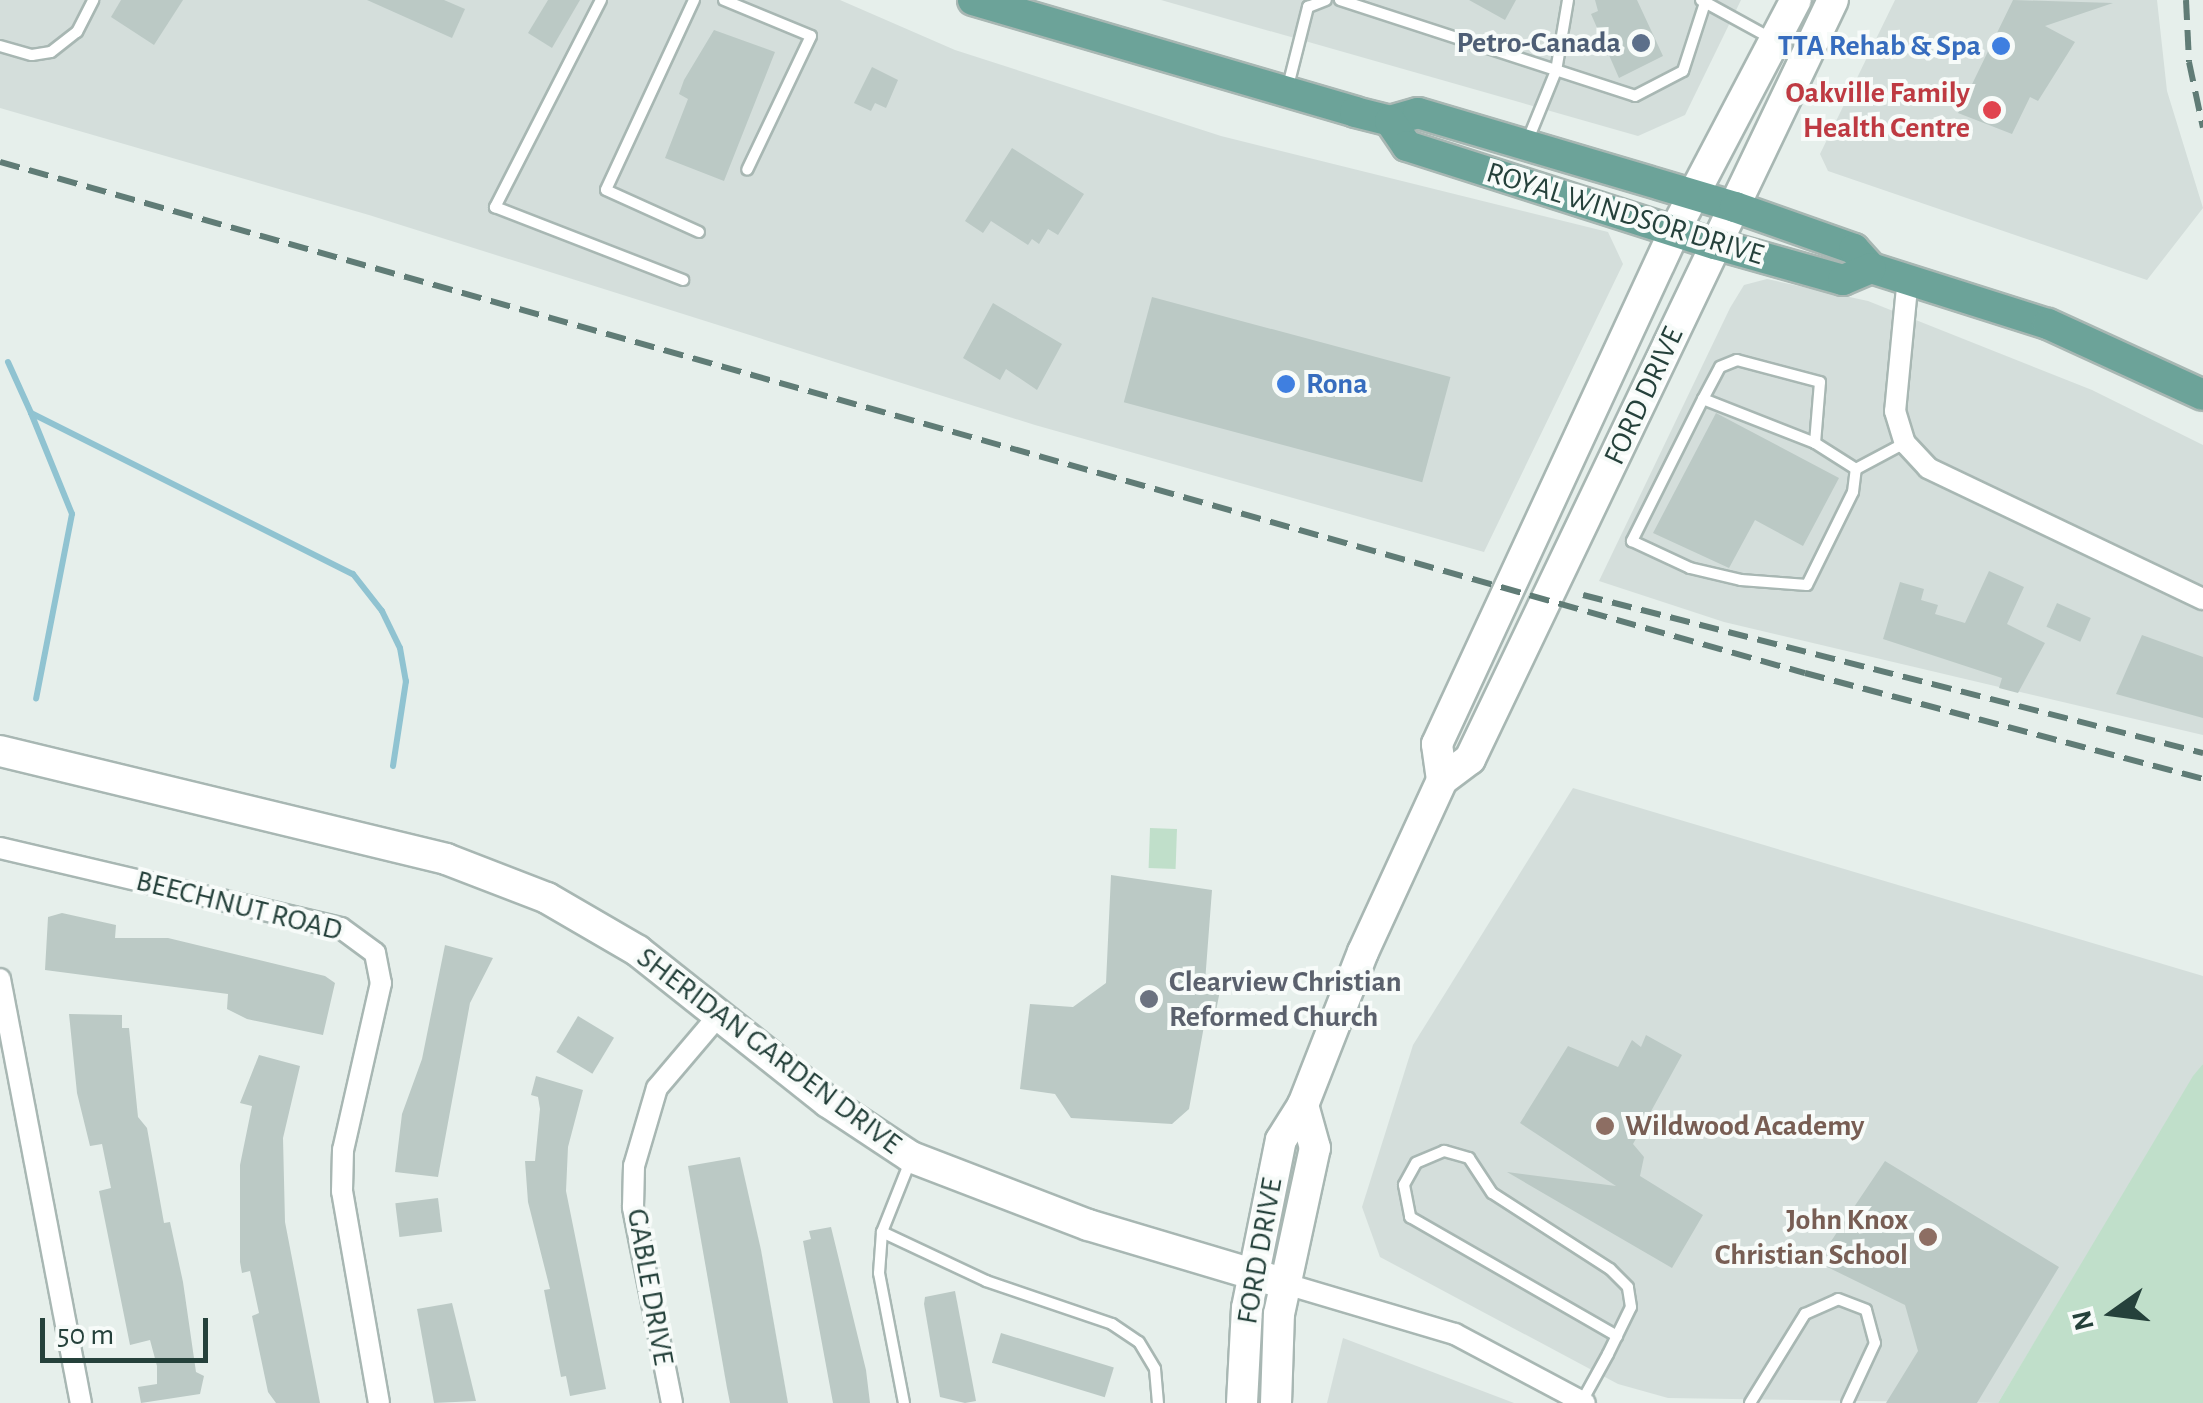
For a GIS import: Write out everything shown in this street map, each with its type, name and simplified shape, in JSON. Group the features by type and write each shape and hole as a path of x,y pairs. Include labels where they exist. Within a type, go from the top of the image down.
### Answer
{"main road":[{"name":"ROYAL WINDSOR DRIVE","path":"973,0 1390,121 1418,112 1735,207 1854,249 1871,268 2048,324 2203,395"},
{"name":"FORD DRIVE","path":"1442,780 1438,744 1675,230 1796,0"},
{"name":"FORD DRIVE","path":"1242,1403 1253,1272 1282,1140 1304,1105 1362,952 1442,780 1470,759 1833,0"},
{"name":"ROYAL WINDSOR DRIVE","path":"1390,121 1407,146 1715,244 1843,280 1871,268"},
{"name":"SHERIDAN GARDEN DRIVE","path":"0,751 446,858 562,906 638,951 718,1016 912,1157 1088,1226 1286,1284"},
{"name":"FORD DRIVE","path":"1276,1403 1286,1284 1315,1148 1304,1105"}],"street":[{"path":"1908,277 1895,411 1906,444 1928,468 2203,599"},
{"name":"BEECHNUT ROAD","path":"0,848 341,928 375,953 380,982 343,1150 342,1191 379,1403"},
{"path":"0,980 81,1403"},
{"name":"GABLE DRIVE","path":"672,1403 633,1207 634,1166 657,1088 718,1016"},
{"name":"SHERIDAN GARDEN DRIVE","path":"1286,1284 1455,1334 1583,1402"}],"lane":[{"path":"0,46 32,55 51,52 78,32 94,0"},
{"path":"601,0 495,207 683,280"},
{"path":"694,0 606,190 698,232"},
{"path":"724,0 811,36 747,170"},
{"path":"1287,91 1308,7 1326,0"},
{"path":"1340,0 1635,96 1684,71 1704,1 1774,40"},
{"path":"1526,145 1556,70 1568,0"},
{"path":"1815,444 1820,382 1728,361 1703,399 1632,541 1690,568 1807,585 1853,492 1856,468"},
{"path":"1703,399 1815,444 1856,468"},
{"path":"1856,468 1906,444"},
{"path":"1583,1402 1631,1307 1628,1287 1610,1268 1492,1194 1469,1158 1444,1151 1416,1163 1404,1185 1410,1218 1616,1336"},
{"path":"904,1403 879,1273 882,1232 912,1157"},
{"path":"882,1232 986,1281 1112,1324 1140,1342 1155,1369 1158,1403"},
{"path":"1750,1403 1805,1314 1838,1299 1866,1310 1875,1343 1846,1403"}],"shaded area":[{"path":"0,0 840,0 955,50 1221,136 1608,232 1623,264 1484,552 1035,425 369,215 0,108"},
{"path":"1161,0 1741,0 1685,115 1638,136"},
{"path":"1895,0 2157,0 2167,91 2203,208 2147,280 1828,171 1820,154"},
{"path":"1767,279 1868,301 2092,390 2203,445 2203,735 1724,622 1599,581 1730,308 1744,285"},
{"path":"1573,788 2203,976 2203,1064 1998,1403 1668,1398 1618,1384 1380,1257 1362,1207 1413,1045"},
{"path":"1343,1338 1514,1403 1327,1403"}],"green space":[{"path":"1150,828 1177,829 1176,869 1149,868"},
{"path":"2203,1064 2203,1403 1998,1403 2193,1076"}],"building":[{"path":"121,0 183,0 154,45 111,17"},
{"path":"367,0 444,0 465,9 452,38"},
{"path":"548,0 580,0 552,48 528,33"},
{"path":"1469,0 1516,0 1505,20"},
{"path":"1595,0 1637,0 1663,56 1619,78 1591,14 1598,11"},
{"path":"2013,0 2113,3 2045,26 2075,42 2038,101 2030,97 2012,134 1958,113"},
{"path":"714,30 775,52 724,181 665,158 688,99 679,94 684,80"},
{"path":"872,67 898,80 886,108 875,103 871,111 854,103"},
{"path":"1012,148 1084,194 1058,235 1048,229 1039,244 1032,239 1028,245 991,221 983,233 965,221"},
{"path":"1152,297 1450,377 1422,482 1124,402"},
{"path":"993,303 1062,344 1037,390 1006,369 1000,380 963,358"},
{"path":"1716,413 1839,478 1803,546 1755,520 1729,568 1653,533"},
{"path":"1989,571 2024,587 2007,624 2045,643 2018,693 1999,688 2002,678 1883,639 1900,582 1924,589 1921,600 1938,605 1935,614 1965,623"},
{"path":"2057,603 2091,618 2080,642 2046,627"},
{"path":"2142,635 2203,657 2203,718 2116,694"},
{"name":"Clearview Christian Reformed Church","path":"1111,875 1212,890 1205,982 1221,985 1213,1027 1204,1026 1189,1109 1172,1124 1071,1118 1055,1094 1020,1089 1030,1004 1073,1007 1106,983"},
{"path":"62,913 116,925 115,938 168,938 325,976 335,983 323,1035 247,1019 227,1009 228,994 45,970 48,917"},
{"path":"445,945 493,958 470,1003 438,1177 395,1172 402,1114 422,1059"},
{"path":"69,1014 122,1015 122,1028 129,1028 138,1117 147,1128 164,1223 170,1222 196,1372 204,1376 200,1394 141,1403 138,1387 157,1384 157,1366 150,1340 130,1345 99,1191 111,1188 102,1144 90,1146 77,1093"},
{"path":"578,1016 614,1038 592,1074 556,1052"},
{"path":"1646,1035 1682,1055 1633,1144 1644,1157 1640,1176 1703,1215 1672,1268 1507,1172 1616,1186 1520,1123 1568,1046 1618,1067 1632,1040 1641,1047"},
{"path":"259,1055 300,1066 283,1138 285,1222 320,1403 276,1403 268,1392 252,1316 259,1313 250,1271 242,1273 240,1262 240,1165 252,1106 240,1103"},
{"path":"536,1076 583,1090 568,1147 566,1191 606,1389 570,1396 566,1376 561,1377 544,1290 550,1289 528,1202 525,1161 535,1161 540,1109 538,1097 531,1095"},
{"path":"740,1157 788,1403 730,1403 727,1388 688,1166"},
{"path":"1885,1161 2059,1267 1977,1403 1886,1403 1918,1351 1905,1305 1817,1262"},
{"path":"438,1198 442,1232 399,1237 395,1203"},
{"path":"831,1227 866,1370 870,1403 833,1403 803,1241 811,1239 809,1231"},
{"path":"955,1291 976,1401 965,1403 940,1397 924,1304 925,1297"},
{"path":"452,1303 476,1401 434,1403 417,1309"},
{"path":"1001,1333 1114,1367 1105,1397 992,1363"}],"waterway":[{"path":"8,362 31,413 353,574 382,611 400,648 406,681 393,766"},
{"path":"31,413 72,514 36,699"}],"railway":[{"path":"2186,0 2189,62 2203,128"},
{"path":"0,162 1805,673 2203,779"},
{"path":"1583,595 2203,753"}],"place":[{"name":"Petro-Canada","path":"1641,43"},
{"name":"TTA Rehab & Spa","path":"2001,46"},
{"name":"Oakville Family Health Centre","path":"1992,110"},
{"name":"Rona","path":"1286,384"},
{"name":"Clearview Christian Reformed Church","path":"1149,999"},
{"name":"Wildwood Academy","path":"1605,1126"},
{"name":"John Knox Christian School","path":"1928,1237"}]}
